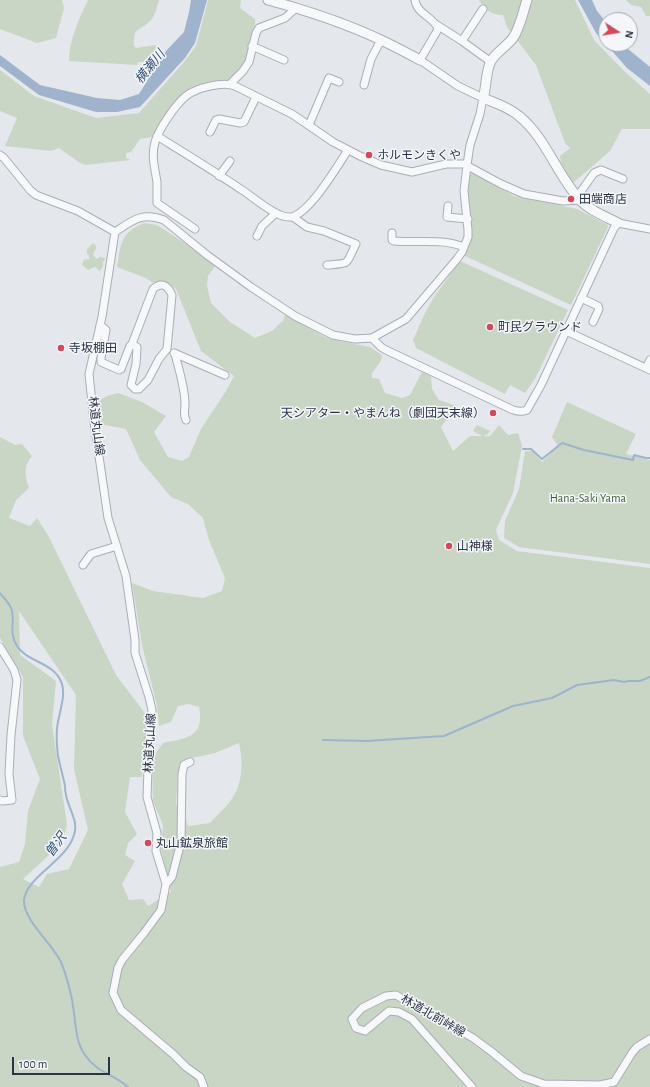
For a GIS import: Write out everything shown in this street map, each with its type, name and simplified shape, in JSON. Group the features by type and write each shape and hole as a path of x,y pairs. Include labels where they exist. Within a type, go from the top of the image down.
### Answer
{"street":[{"path":"271,0 381,40 420,60 468,92 514,112 530,126 538,136 578,198 588,207 618,223 650,228"},
{"path":"415,0 418,9 437,25 491,62"},
{"path":"0,155 36,195 78,211 115,232 143,216 164,220 206,255 295,316 333,335 359,339 372,338 406,319 457,259 464,247 468,237 468,219 464,190 467,165 470,144 480,114 487,73 491,62 498,52 512,39 518,28 527,0"},
{"path":"230,84 243,71 249,62 252,46 259,28 285,18 296,8"},
{"path":"462,41 483,9"},
{"path":"420,60 437,31 437,25"},
{"path":"364,85 371,59 381,40"},
{"path":"252,46 284,60"},
{"path":"309,125 329,78 340,82"},
{"path":"195,229 157,203 157,182 154,163 155,143 157,136 169,117 190,93 208,87 230,84 292,114 322,135 348,150 381,165 412,172 454,163 464,164 501,184 524,194 563,201 578,198 594,173 601,170 623,179"},
{"path":"210,132 216,120 219,119 240,123 244,122 256,97"},
{"path":"157,136 243,190 276,213 283,216 292,217 307,227 324,231 356,244 349,261 345,264 327,265"},
{"path":"292,217 313,200 348,150"},
{"path":"219,176 230,161"},
{"path":"448,206 447,217 468,219"},
{"path":"257,236 262,226 276,213"},
{"path":"372,338 386,350 520,412 527,410 541,385 614,228 618,223"},
{"name":"林道丸山線","path":"115,232 100,325 89,374 94,422 108,518 126,576 135,640 135,653 150,696 152,710 149,740 147,797 157,833 156,851 166,884 161,910 122,960 118,968 113,993 122,1010 174,1054 186,1067 200,1076 204,1087"},
{"path":"392,233 392,240 394,241 446,242 464,247"},
{"path":"100,325 106,330 101,362 119,370 121,369 128,350 132,344 154,289 158,285 163,285 169,288 172,295 168,349 159,359 144,385 139,389 135,389 131,385 136,364 137,350 137,347 132,344"},
{"path":"581,298 598,306 599,309 593,322"},
{"path":"566,331 648,369 650,360"},
{"path":"168,349 176,354 225,375"},
{"path":"176,354 182,380 185,404 184,414 186,420"},
{"path":"83,565 91,554 117,546"},
{"path":"0,647 14,670 17,680 11,735 9,774 12,800 0,800"},
{"path":"166,884 172,877 181,842 182,774 184,765 190,762"},
{"name":"林道北前峠線","path":"472,1087 412,1019 399,1012 389,1011 365,1031 356,1028 352,1019 362,1008 386,996 396,995 436,1019 473,1038 521,1076 544,1084 600,1085 614,1082 637,1047 650,1039"}],"green space":[{"path":"0,0 62,0 64,8 56,38 37,43 0,29"},
{"path":"88,0 159,0 152,19 136,32 134,40 134,46 136,48 156,45 155,52 143,62 138,62 137,65 69,61 69,53 73,37"},
{"path":"208,0 241,0 240,8 255,19 254,37 248,57 243,66 230,79 222,83 189,89 178,98 152,137 140,139 131,152 126,153 126,158 130,160 86,165 80,163 59,148 51,151 5,146 17,118 0,111 0,70 34,96 96,118 139,113 184,62 196,46"},
{"path":"479,0 575,0 594,40 598,44 598,52 606,52 650,94 650,129 622,129 610,151 573,183 561,163 560,156 570,148 565,143 536,65 507,27 503,15 495,14 483,7"},
{"path":"626,0 650,0 650,16 646,16 641,7 631,5"},
{"name":"町民グラウンド","path":"474,173 514,196 577,209 608,225 571,305 463,255 467,247 466,195 468,175"},
{"path":"144,223 157,225 216,265 208,276 207,286 211,303 230,322 255,338 272,331 281,322 283,322 285,314 325,337 370,347 382,355 381,361 372,373 372,378 379,379 385,393 402,398 410,395 422,372 431,376 432,389 439,400 457,406 441,427 453,451 470,436 482,436 473,431 477,425 490,431 487,435 485,434 485,436 490,436 499,425 508,435 518,433 522,446 513,493 496,530 499,540 517,551 650,568 650,1087 0,1087 0,867 19,862 25,844 28,811 40,779 23,736 23,677 0,638 0,437 15,445 22,444 32,456 26,468 29,488 16,500 9,518 30,526 37,518 49,537 116,675 147,716 142,777 130,777 125,812 137,834 128,843 125,855 135,861 122,884 129,900 143,899 148,906 171,892 161,849 163,825 153,801 152,758 163,743 187,737 197,730 200,717 199,707 189,704 178,706 171,722 159,726 157,706 142,645 132,583 153,591 203,598 222,591 225,578 209,540 203,518 188,504 171,497 140,460 126,429 100,424 98,401 107,396 118,393 142,402 166,416 154,432 168,457 182,461 189,457 201,429 234,376 201,351 176,289 164,281 153,283 146,278 117,267 123,240 130,231","holes":["19,611 76,695 74,769 88,830 69,869 47,874 39,887 23,879 62,843 67,825 52,724 56,681 20,655","239,743 241,771 239,785 231,801 210,823 188,826 185,816 176,804 178,771 182,762 192,758 215,753"]},
{"path":"93,243 96,248 93,255 97,259 100,257 105,258 100,271 95,267 88,270 82,265 84,260 89,259 87,249"},
{"name":"町民グラウンド","path":"460,261 568,310 536,377 525,393 510,385 505,394 416,348 413,340 425,313 434,297"},
{"name":"Hana-Saki Yama","path":"567,402 636,434 626,454 650,460 650,564 519,547 504,538 505,521 519,489 525,451 533,451 542,462 558,446 552,437"}],"water":[{"path":"191,0 207,0 195,43 185,58 140,107 117,112 96,112 39,95 0,66 0,55 40,85 97,98 120,100 139,94 166,51 184,32"},
{"path":"578,0 592,0 598,12 598,35"},
{"path":"613,52 632,52 650,67 650,86 627,68"}],"waterway":[{"path":"523,449 531,449 542,459 562,443 584,450 633,460 634,455 650,458"},
{"name":"曽沢","path":"0,593 11,608 13,617 12,631 14,641 17,646 22,652 54,671 62,684 63,695 57,729 57,749 67,800 75,825 74,835 70,845 31,884 26,892 24,901 25,908 33,924 61,962 70,990 76,1032 82,1050 95,1066 128,1087"},
{"path":"323,740 367,741 444,736 513,706 552,698 577,685 614,680 624,682 640,681 650,677"}],"place":[{"name":"ホルモンきくや","path":"369,155"},
{"name":"田端商店","path":"571,199"},
{"name":"町民グラウンド","path":"490,327"},
{"name":"寺坂棚田","path":"61,348"},
{"name":"天シアター・やまんね（劇団天末線）","path":"493,413"},
{"name":"山神様","path":"449,546"},
{"name":"丸山鉱泉旅館","path":"148,843"}],"water label":[{"name":"横瀬川","path":"150,67"}]}
